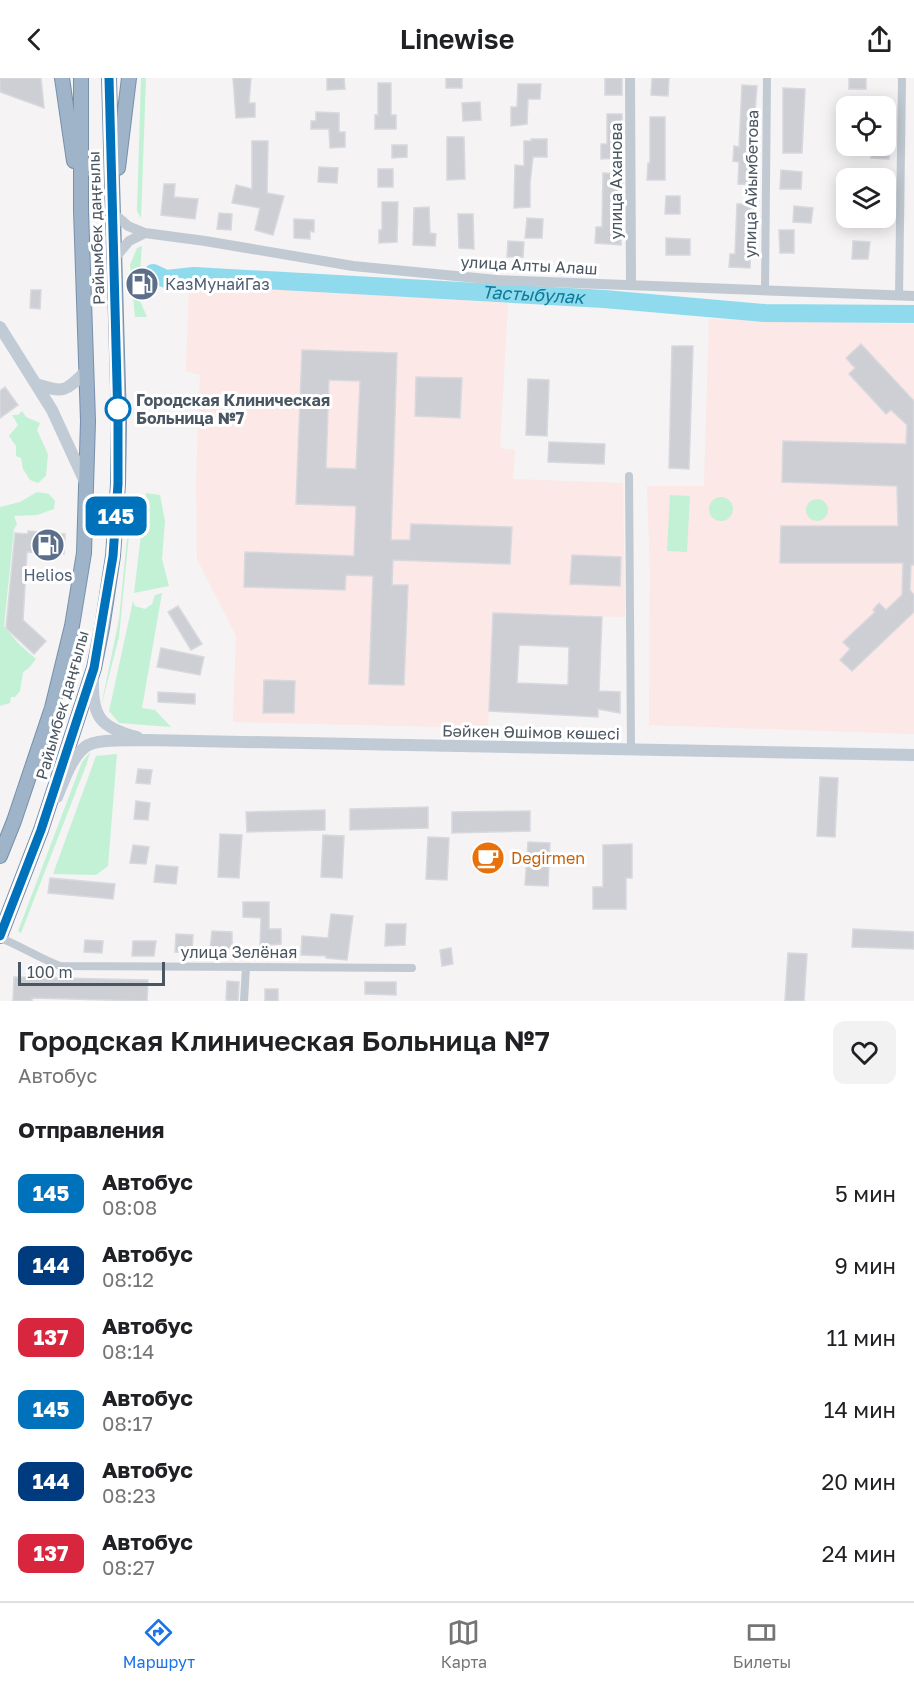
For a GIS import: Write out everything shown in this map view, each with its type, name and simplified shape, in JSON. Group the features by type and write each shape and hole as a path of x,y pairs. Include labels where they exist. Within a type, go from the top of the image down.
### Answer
{"highway":[{"path":"62,78 81,210"},
{"name":"Райымбек даңғылы","path":"0,856 52,708 72,626 84,553 87,487 87,370 81,210 81,78"},
{"name":"Райымбек даңғылы","path":"0,937 41,830 94,668 113,556 118,484 118,422 109,78"},
{"path":"112,212 129,78"}],"main road":[{"path":"0,327 52,410 87,487"},
{"path":"36,384 55,391 64,390 74,384 87,370"},
{"path":"94,668 92,699 95,711 103,722 124,734 146,740"},
{"path":"41,830 74,761 85,747 98,742 146,740"},
{"name":"Бәйкен Әшімов көшесі","path":"146,740 914,754"}],"street":[{"name":"улица Аханова","path":"630,78 631,285"},
{"name":"улица Айымбетова","path":"765,291 767,78"},
{"path":"899,296 902,78"},
{"path":"112,212 128,226 145,233"},
{"path":"114,259 129,241 145,233"},
{"name":"улица Алты Алаш","path":"145,233 353,266 497,280 914,296"},
{"path":"629,476 631,750"},
{"name":"улица Зелёная","path":"0,937 60,966 412,968"},
{"path":"244,1001 246,968"}],"shaded area":[{"name":"Городская Клиническая Больница №7","path":"189,284 508,303 500,448 515,450 513,479 623,483 625,617 493,613 488,728 233,722 236,636 197,559 196,482 200,375 186,371"},
{"path":"709,319 914,324 914,734 649,725 650,573 647,486 704,486"}],"green space":[{"path":"141,78 146,78 141,218 137,211"},
{"path":"142,246 138,296 147,317 135,317 130,265 137,248"},
{"path":"22,411 26,417 40,423 37,430 48,454 46,476 38,483 30,480 23,469 21,458 16,456 16,446 9,436 18,425 12,415 18,415"},
{"path":"37,492 49,494 55,501 54,509 37,515 14,516 17,524 14,529 4,626 36,659 23,672 20,691 15,697 11,697 10,703 0,706 0,507 20,502"},
{"path":"146,493 160,495 165,521 162,559 169,586 134,593"},
{"path":"133,494 119,637 101,707 119,619"},
{"path":"670,495 690,496 687,552 667,551"},
{"path":"721,497 730,500 733,509 730,518 721,521 712,518 709,509 712,500"},
{"path":"817,499 825,502 828,510 825,518 817,521 809,518 806,510 809,502"},
{"path":"162,593 142,708 155,710 171,727 119,723 109,711 133,601 135,606 145,609 152,604 155,595"},
{"path":"90,752 21,933 18,931 82,762"},
{"path":"117,754 108,866 96,875 53,874 96,756"}],"building":[{"path":"0,78 41,78 44,108 0,92"},
{"path":"233,78 251,78 249,103 255,103 255,117 236,118"},
{"path":"327,78 344,78 345,89 327,90"},
{"path":"446,78 462,78 462,88 446,88"},
{"path":"605,78 622,78 622,95 605,95"},
{"path":"652,78 669,78 668,96 651,95"},
{"path":"849,78 866,78 866,89 849,89"},
{"path":"378,83 391,83 391,115 396,115 396,129 375,129 375,115 378,115"},
{"path":"518,84 541,84 540,99 528,99 527,124 511,126 511,107 517,107"},
{"path":"742,85 757,86 752,148 757,148 756,185 738,184 739,162 733,161 734,146 739,147"},
{"path":"783,88 805,89 802,153 783,153"},
{"path":"480,102 481,120 463,121 462,103"},
{"path":"316,112 339,113 339,132 345,132 345,147 330,148 329,129 311,129 311,121 316,121"},
{"path":"607,114 622,114 621,158 601,159 601,144 607,144"},
{"path":"650,117 665,117 665,180 647,180 648,163 650,163"},
{"path":"447,137 464,137 465,179 447,180"},
{"path":"531,139 547,139 547,157 533,157 530,207 514,208 515,165 524,166 524,141 531,141"},
{"path":"252,141 268,141 267,193 284,196 273,235 255,230 260,208 232,203 236,185 252,189"},
{"path":"392,145 407,145 407,157 392,158"},
{"path":"871,156 889,156 889,159 871,158"},
{"path":"319,167 338,168 337,183 318,182"},
{"path":"378,169 393,169 393,187 378,187"},
{"path":"781,170 802,172 801,189 780,189"},
{"path":"603,173 623,174 621,245 595,243 596,227 602,227"},
{"path":"164,184 175,184 174,197 198,199 195,219 161,215"},
{"path":"666,196 680,196 680,214 665,214"},
{"path":"382,202 398,202 397,242 379,243 379,230 382,230"},
{"path":"737,204 755,204 754,244 751,244 750,268 729,267 730,254 735,254"},
{"path":"794,206 813,208 811,223 793,222"},
{"path":"429,207 430,233 436,234 435,246 413,245 414,208"},
{"path":"219,213 232,214 231,230 217,229"},
{"path":"458,214 473,214 474,249 459,248"},
{"path":"527,218 543,219 542,238 525,238"},
{"path":"294,219 314,220 314,232 310,231 310,239 294,238"},
{"path":"779,230 794,230 794,253 780,253"},
{"path":"666,238 690,239 690,255 666,255"},
{"path":"508,241 524,242 523,257 507,257"},
{"path":"853,241 870,242 868,259 852,259"},
{"path":"31,290 41,290 40,309 30,308"},
{"path":"861,344 914,401 914,565 911,565 910,590 914,595 914,612 852,671 840,660 850,649 843,642 875,612 873,610 879,603 886,610 902,595 903,563 780,563 781,526 898,526 897,486 782,482 783,441 906,444 907,425 891,410 886,414 849,374 855,368 846,358"},
{"path":"672,346 693,346 689,469 669,468"},
{"name":"Городская Клиническая Больница №7","path":"302,350 397,353 391,540 410,540 411,524 512,527 510,564 393,560 392,585 408,585 404,685 369,684 373,576 346,575 345,590 244,587 245,552 354,556 356,506 296,504","holes":["329,380 360,381 356,469 326,468"]},
{"path":"416,377 462,378 460,418 415,416"},
{"path":"528,379 549,380 547,436 526,435"},
{"path":"5,387 18,405 0,418 0,391"},
{"path":"549,442 605,444 604,464 548,462"},
{"path":"28,531 65,534 64,554 27,552 23,620 46,641 34,654 6,628 15,533 28,534"},
{"path":"572,555 621,557 620,586 570,584"},
{"path":"178,606 202,644 191,650 168,612"},
{"path":"493,613 602,617 599,691 620,692 620,713 598,709 598,717 489,711","holes":["519,645 569,647 568,685 517,683"]},
{"path":"161,648 204,657 200,675 157,667"},
{"path":"264,680 295,681 294,713 263,713"},
{"path":"158,692 195,694 195,704 158,702"},
{"path":"138,769 152,770 150,784 136,783"},
{"path":"820,777 838,778 835,837 817,836"},
{"path":"136,801 150,803 148,820 134,819"},
{"path":"428,807 428,828 350,830 350,809"},
{"path":"325,810 325,830 247,832 246,812"},
{"path":"530,811 530,831 452,833 452,812"},
{"path":"220,834 242,835 239,878 218,877"},
{"path":"323,835 344,836 342,878 321,877"},
{"path":"428,837 449,838 447,880 426,879"},
{"path":"528,842 550,843 548,886 525,885"},
{"path":"632,844 632,878 626,878 626,909 593,909 593,887 603,887 603,845"},
{"path":"133,845 149,847 146,864 130,863"},
{"path":"156,865 178,867 176,884 154,882"},
{"path":"50,878 115,884 113,899 48,893"},
{"path":"243,902 269,902 269,929 281,929 281,944 260,946 261,918 243,917"},
{"path":"331,914 353,916 347,960 301,955 302,936 328,938"},
{"path":"386,924 406,924 405,945 385,946"},
{"path":"853,929 914,932 914,949 852,947"},
{"path":"212,931 232,932 232,949 210,949"},
{"path":"176,934 193,935 192,953 175,952"},
{"path":"85,940 103,941 102,953 84,952"},
{"path":"133,941 156,941 154,956 132,956"},
{"path":"451,948 453,964 442,966 440,950"},
{"path":"788,953 807,954 804,1001 785,1001"},
{"path":"14,977 148,980 147,1001 32,998 32,1001 13,1001"},
{"path":"227,981 239,982 238,1001 226,1000"},
{"path":"365,982 396,982 396,995 365,994"},
{"path":"265,989 278,989 278,1001 265,1001"}],"waterway":[{"name":"Тастыбулак","path":"153,273 166,279 194,276 604,299 765,313 914,314"}],"bus line":[{"name":"145","path":"0,936 41,830 94,668 113,556 118,484 118,422 109,78"}],"place":[{"name":"КазМунайГаз","path":"142,284"},
{"name":"Городская Клиническая Больница №7","path":"118,409"},
{"name":"Helios","path":"48,545"},
{"name":"Degirmen","path":"488,858"}]}
